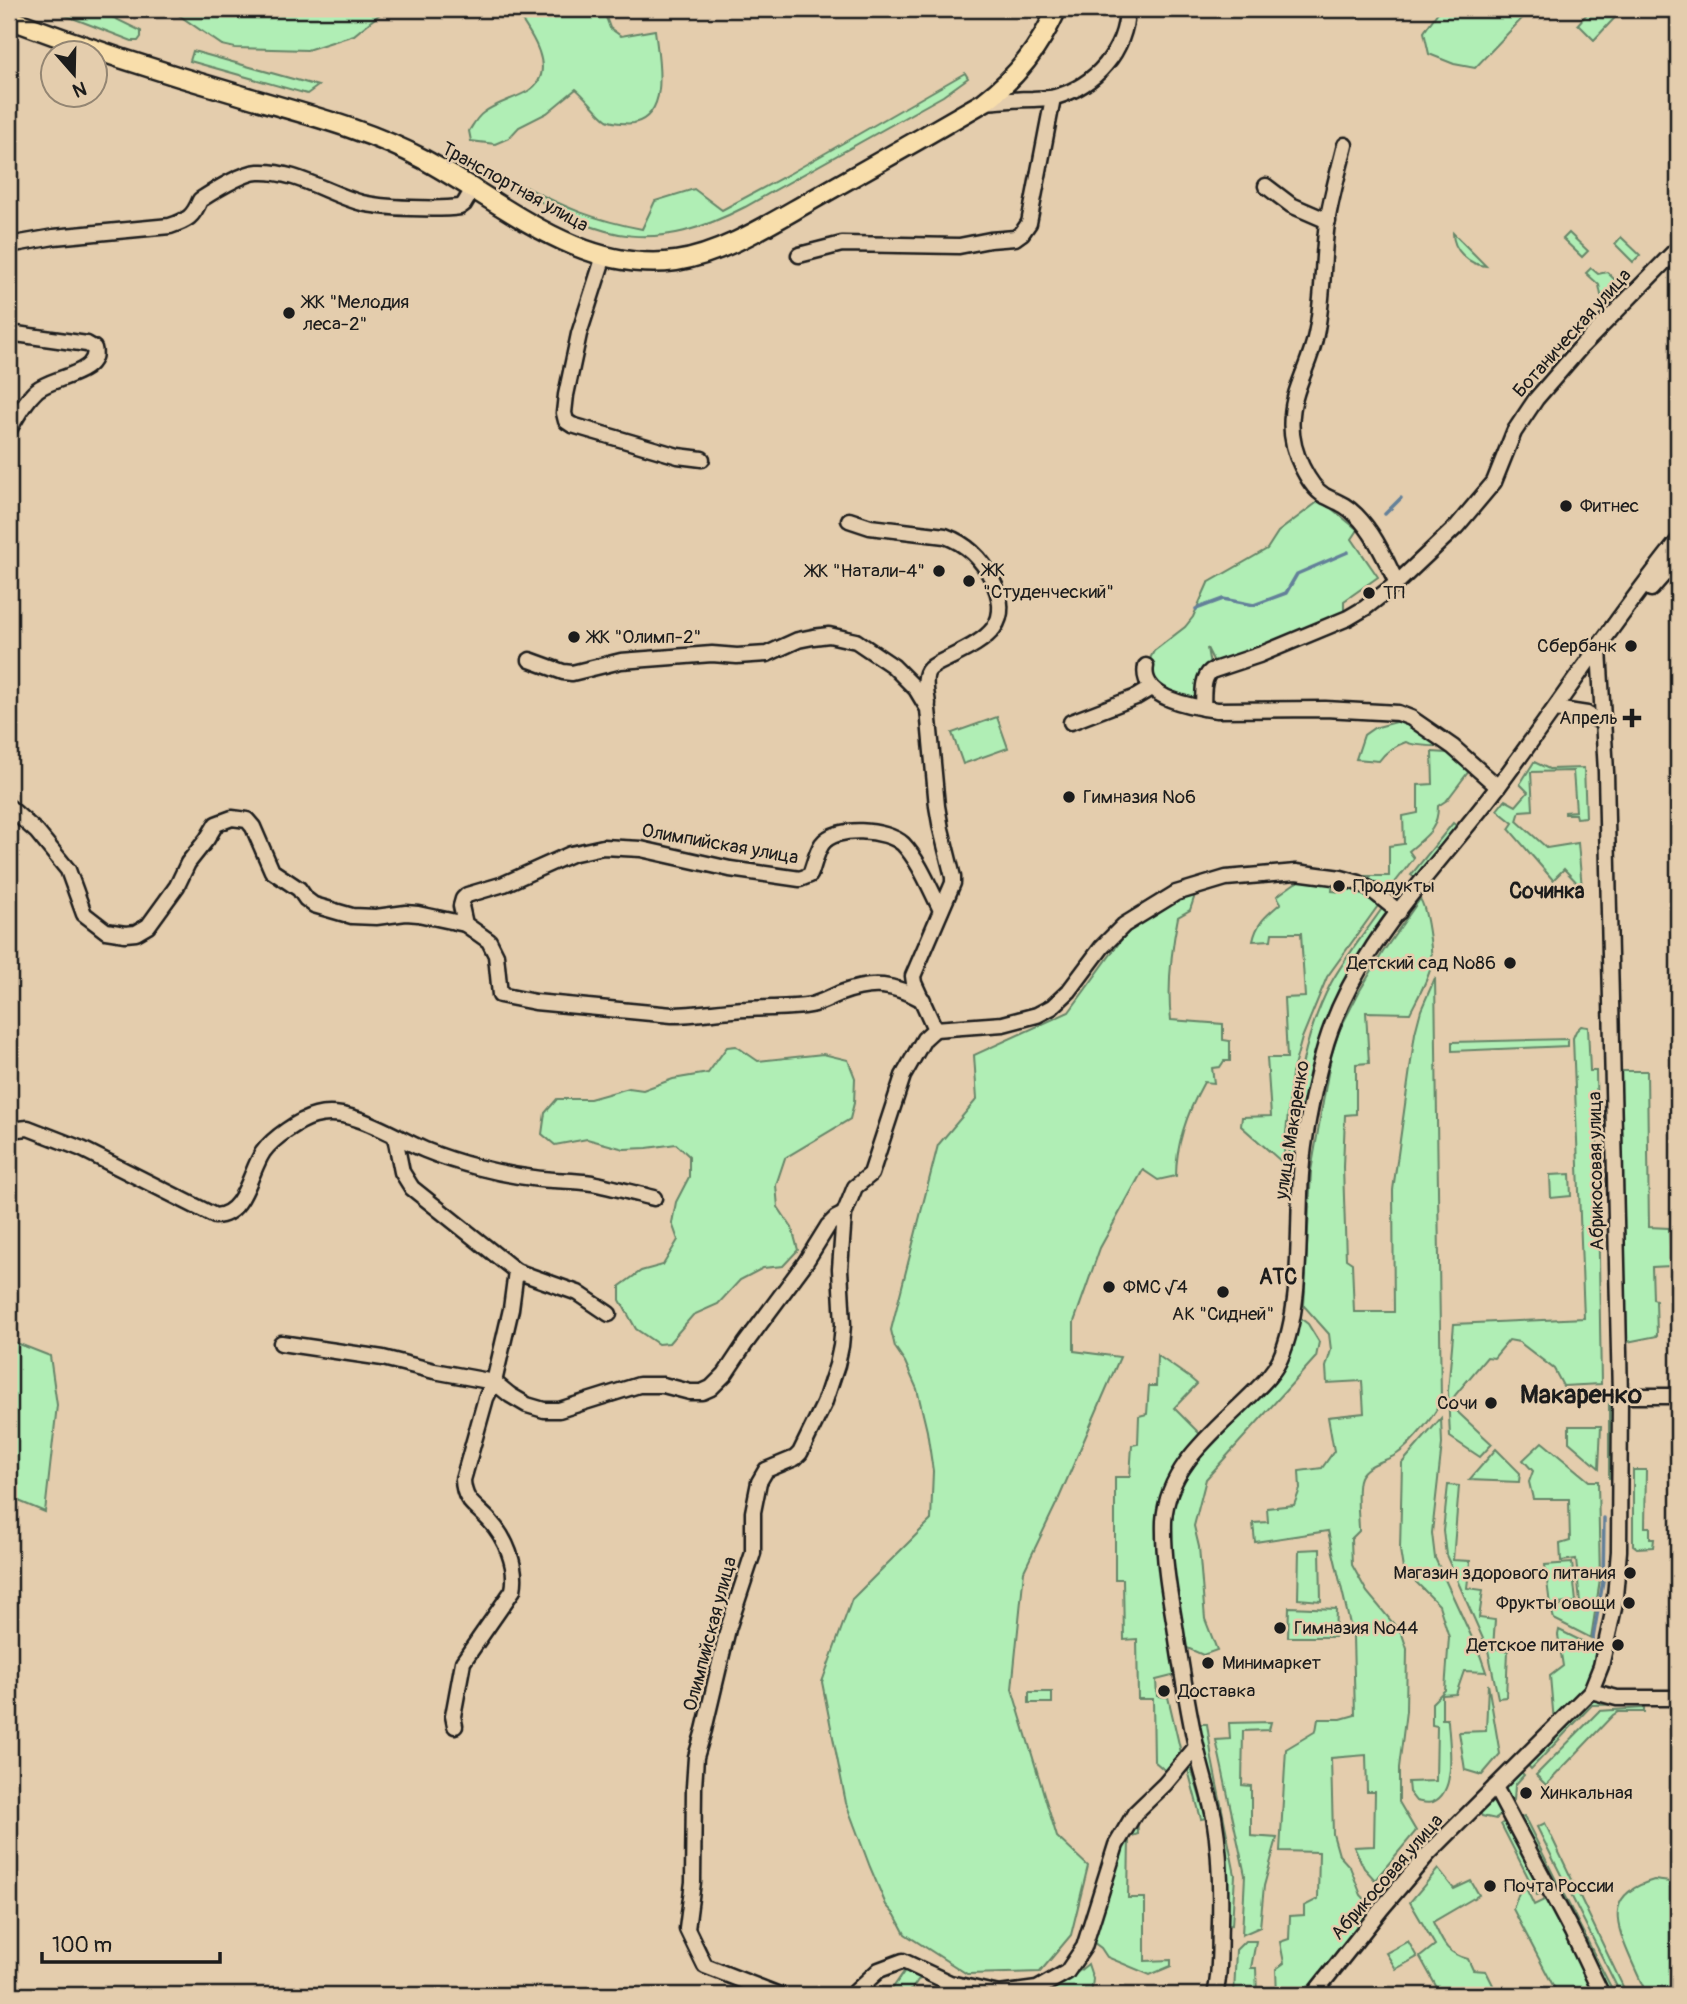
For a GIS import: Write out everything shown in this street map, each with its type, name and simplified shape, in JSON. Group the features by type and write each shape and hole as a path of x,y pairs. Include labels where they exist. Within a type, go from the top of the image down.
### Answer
{"main road":[{"name":"Транспортная улица","path":"9,19 161,72 367,133 424,160 552,236 578,248 631,262 655,263 696,256 759,230 984,102 1002,88 1039,46 1056,9"}],"street":[{"name":"Транспортная улица","path":"984,102 1053,98 1077,89 1105,66 1119,46 1127,9"},
{"path":"799,256 842,244 958,246 1014,238 1022,233 1029,223 1053,98"},
{"path":"1345,145 1328,221 1321,311 1316,338 1293,403 1291,431 1294,448 1315,488 1325,496 1344,504 1366,526 1397,583"},
{"path":"9,245 54,237 170,226 185,221 194,214 200,200 256,172 294,178 363,203 386,206 455,208 464,204 473,189"},
{"path":"1266,186 1291,205 1328,221"},
{"name":"Ботаническая улица","path":"1203,708 1205,681 1211,671 1339,623 1365,608 1397,583 1457,526 1494,482 1514,432 1536,399 1678,248"},
{"path":"604,256 579,334 566,395 566,421 678,456 702,459"},
{"path":"9,333 86,344 94,348 95,354 83,370 40,388 25,403 9,430"},
{"path":"849,520 870,527 945,536 954,540 973,552 985,566 995,585 1000,606 995,628 987,637 939,663 928,671 926,676 937,806 953,877 953,883 913,976 935,1028 1003,1024 1037,1015 1052,1007 1069,992 1102,947 1124,925 1177,893 1226,878 1296,872 1359,883 1399,912"},
{"name":"улица Макаренко","path":"1215,1995 1219,1977 1221,1879 1214,1818 1196,1747 1166,1569 1164,1517 1172,1485 1192,1453 1267,1380 1278,1363 1286,1342 1294,1304 1301,1169 1323,1053 1332,1024 1351,986 1374,946 1498,787 1678,541"},
{"name":"улица Макаренко","path":"1600,648 1678,558"},
{"path":"530,660 572,673 621,661 712,654 767,654 798,640 829,635 856,642 893,666 916,689 928,709"},
{"name":"Абрикосовая улица","path":"1313,1995 1428,1854 1591,1691 1609,1635 1618,1583 1620,1396 1609,881 1598,651 1600,648"},
{"path":"1146,666 1144,673 1151,688 1172,699 1203,708 1325,709 1398,713 1411,718 1453,747 1498,787"},
{"path":"1071,722 1136,697 1151,688"},
{"path":"1555,709 1587,714 1603,723"},
{"path":"9,807 37,832 68,870 84,914 106,931 135,933 148,926 216,824 232,818 247,820 253,827 272,871 299,889 314,905 352,916 376,917 406,913 465,925 489,941 496,955 500,995 535,1002 650,1014 693,1015 813,1005 844,992 872,985 908,992 923,1000"},
{"name":"Олимпийская улица","path":"465,925 461,906 467,895 504,884 586,849 641,849 730,869 800,879 810,875 822,844 830,837 844,832 869,832 888,836 901,843 924,876 941,911"},
{"name":"Олимпийская улица","path":"780,1995 705,1966 687,1929 693,1882 696,1757 728,1629 753,1553 752,1511 759,1482 766,1470 795,1458 800,1453 824,1404 838,1365 843,1325 840,1269 844,1214 855,1187 871,1174 903,1076 924,1040 935,1028"},
{"path":"9,1130 28,1128 82,1149 215,1216 231,1212 238,1204 264,1151 291,1127 316,1115 343,1115 371,1123 428,1151 489,1169 532,1178 592,1184 654,1198"},
{"path":"395,1137 402,1172 412,1188 516,1271 578,1293 609,1314"},
{"name":"Олимпийская улица","path":"281,1343 383,1358 494,1382 518,1400 544,1410 568,1408 639,1385 663,1385 690,1392 702,1392 711,1388 725,1374 805,1263 828,1226 844,1214"},
{"path":"455,1726 453,1716 463,1662 513,1590 515,1578 506,1544 499,1532 467,1500 463,1491 463,1480 486,1398 494,1382 511,1309 516,1271"},
{"path":"1620,1396 1678,1396"},
{"path":"1591,1691 1617,1698 1678,1698"},
{"path":"852,1995 879,1970 903,1961 950,1983 999,1994 1037,1989 1067,1972 1084,1947 1116,1845 1135,1813 1165,1784 1196,1747"},
{"path":"1495,1787 1572,1932 1602,1995"}],"green space":[{"path":"49,9 96,9 141,31 141,37 138,41 132,41"},
{"path":"170,9 386,9 354,35 307,50 235,48 222,45"},
{"path":"514,9 603,9 610,28 621,36 655,30 660,83 658,97 646,118 634,123 607,120 576,89 547,113 519,127 509,138 495,144 471,141 469,131 481,115 494,106 528,91 537,83 541,73 539,51"},
{"path":"1440,9 1484,9 1498,14 1503,9 1531,9 1475,68 1454,64 1429,54 1424,32"},
{"path":"1591,9 1623,9 1594,40 1578,24"},
{"path":"193,51 318,86 307,94 190,61"},
{"path":"965,73 968,78 943,96 745,207 713,222 684,231 657,236 631,236 605,231 551,208 522,190 524,186 581,212 642,229 655,201 694,189 722,210"},
{"path":"1453,233 1486,266 1468,260 1459,251"},
{"path":"1569,233 1588,251 1582,257 1563,239"},
{"path":"1621,237 1640,255 1633,262 1615,244"},
{"path":"1591,268 1598,274 1607,272 1617,282 1621,290 1609,302 1601,295 1599,285 1586,273"},
{"path":"1319,501 1358,530 1352,539 1378,577 1344,601 1344,611 1348,618 1218,670 1207,648 1211,671 1203,708 1161,694 1146,666 1154,651 1185,627 1193,617 1208,583 1267,549 1278,532"},
{"path":"997,717 1008,748 963,764 952,733"},
{"path":"1411,718 1453,747 1421,746 1406,742 1391,749 1379,761 1356,759 1364,735 1374,728"},
{"path":"1432,752 1448,753 1469,771 1447,800 1438,806 1436,821 1430,832 1409,851 1414,858 1386,894 1345,875 1346,872 1361,876 1389,876 1389,846 1404,844 1403,816 1418,813 1418,785 1433,784"},
{"path":"1534,762 1549,769 1584,768 1586,817 1576,818 1575,814 1565,814 1576,811 1573,771 1531,772 1533,810 1520,811 1517,821 1547,848 1578,843 1582,888 1564,869 1553,880 1509,829 1513,823 1497,810 1505,800 1516,806 1528,792 1520,784"},
{"path":"1453,823 1459,828 1417,879 1411,875"},
{"path":"1308,877 1333,881 1332,891 1343,892 1345,883 1357,887 1380,903 1327,977 1302,1038 1292,1074 1283,1163 1241,1126 1242,1117 1271,1116 1267,1058 1287,1058 1284,998 1305,997 1301,933 1272,933 1271,940 1253,941 1260,924 1281,903 1277,896"},
{"path":"1197,889 1190,910 1178,917 1170,968 1171,1020 1223,1024 1223,1040 1230,1041 1230,1061 1224,1061 1220,1067 1212,1068 1214,1083 1204,1082 1193,1104 1181,1139 1176,1176 1158,1180 1143,1170 1100,1248 1074,1322 1074,1351 1120,1357 1024,1571 1012,1689 1057,1837 1088,1866 1071,1935 1040,1972 967,1974 905,1934 886,1905 846,1803 822,1682 852,1599 931,1520 933,1471 927,1431 917,1389 895,1347 891,1330 938,1145 977,1099 974,1055 1069,1012 1127,932"},
{"path":"1420,899 1429,931 1430,971 1410,1013 1366,1012 1369,1063 1356,1064 1356,1114 1345,1115 1343,1167 1346,1259 1352,1263 1354,1312 1394,1312 1393,1190 1415,1033 1421,1010 1435,978 1441,1400 1428,1421 1408,1444 1397,1454 1363,1472 1357,1495 1359,1531 1351,1539 1352,1565 1367,1592 1402,1634 1407,1649 1406,1711 1399,1768 1399,1802 1416,1831 1375,1880 1364,1868 1354,1847 1374,1846 1375,1792 1367,1792 1366,1755 1331,1758 1333,1834 1339,1855 1350,1867 1361,1895 1375,1910 1310,1995 1277,1995 1276,1969 1284,1963 1280,1942 1289,1939 1290,1916 1304,1915 1304,1906 1318,1899 1319,1852 1280,1851 1286,1749 1316,1731 1318,1719 1341,1719 1355,1715 1353,1637 1328,1531 1255,1542 1253,1523 1268,1522 1267,1508 1294,1505 1300,1489 1299,1471 1322,1468 1334,1451 1328,1417 1364,1413 1362,1381 1327,1383 1326,1367 1331,1350 1329,1334 1304,1306 1311,1171 1331,1056 1340,1029 1383,952"},
{"path":"1383,907 1389,913 1337,995 1317,1051 1299,1165 1288,1164 1301,1071 1312,1027 1331,983"},
{"path":"1581,1026 1588,1027 1590,1071 1596,1071 1601,1384 1563,1386 1554,1369 1519,1342 1509,1340 1494,1358 1487,1357 1449,1404 1492,1444 1480,1457 1450,1437 1448,1391 1454,1324 1584,1318 1573,1038"},
{"path":"1568,1039 1568,1046 1452,1051 1452,1042"},
{"path":"736,1046 758,1061 823,1054 848,1060 855,1078 850,1119 785,1158 776,1185 778,1207 792,1228 798,1250 783,1266 763,1268 740,1280 718,1304 693,1315 669,1343 658,1344 636,1329 620,1300 620,1286 641,1271 663,1265 678,1240 672,1223 676,1202 689,1177 689,1156 676,1144 624,1149 587,1139 555,1145 542,1134 545,1113 557,1099 590,1099 629,1088 643,1090 673,1079 708,1073 727,1047"},
{"path":"1619,1071 1647,1071 1649,1227 1669,1228 1671,1266 1652,1267 1657,1336 1627,1342"},
{"path":"1570,1174 1571,1196 1551,1198 1550,1175"},
{"path":"1299,1317 1308,1324 1319,1342 1316,1357 1206,1479 1194,1526 1199,1547 1205,1619 1217,1650 1203,1655 1185,1647 1172,1569 1171,1516 1180,1487 1199,1459 1286,1365"},
{"path":"9,1340 50,1356 57,1405 45,1512 9,1497"},
{"path":"1157,1355 1197,1384 1174,1408 1202,1436 1171,1474 1159,1509 1157,1531 1160,1581 1176,1675 1156,1680 1157,1696 1168,1697 1182,1757 1168,1773 1154,1761 1153,1699 1138,1699 1137,1639 1124,1640 1123,1579 1115,1579 1115,1477 1130,1477 1132,1445 1138,1444 1139,1416 1147,1414 1149,1386 1156,1386"},
{"path":"1616,1400 1616,1478 1609,1478 1609,1401"},
{"path":"1441,1418 1442,1444 1432,1533 1435,1558 1486,1672 1464,1671 1456,1694 1442,1695 1442,1719 1448,1721 1449,1777 1441,1796 1427,1803 1416,1801 1409,1792 1408,1782 1436,1781 1437,1726 1432,1725 1432,1703 1445,1690 1449,1637 1439,1605 1403,1569 1400,1550 1402,1463"},
{"path":"1569,1426 1601,1426 1599,1468 1569,1442"},
{"path":"1542,1442 1589,1481 1598,1481 1600,1580 1591,1638 1554,1619 1551,1608 1580,1603 1576,1559 1561,1561 1560,1544 1570,1541 1569,1499 1533,1499 1529,1482 1533,1471 1523,1460"},
{"path":"1496,1449 1520,1473 1519,1482 1469,1480"},
{"path":"1633,1470 1646,1470 1645,1527 1650,1527 1650,1539 1654,1539 1653,1547 1637,1548 1633,1545"},
{"path":"1448,1485 1459,1486 1453,1560 1470,1561 1467,1588 1483,1590 1479,1618 1495,1620 1493,1648 1508,1651 1506,1697 1498,1698 1488,1650 1446,1555 1443,1531"},
{"path":"1320,1549 1321,1601 1298,1599 1299,1550"},
{"path":"1572,1563 1576,1602 1550,1605 1545,1565"},
{"path":"1289,1607 1336,1609 1335,1637 1288,1637"},
{"path":"1559,1630 1600,1650 1586,1688 1554,1722 1550,1676 1563,1666"},
{"path":"1488,1684 1500,1754 1482,1775 1465,1770 1459,1732 1486,1731"},
{"path":"1029,1692 1052,1692 1052,1703 1029,1703"},
{"path":"1593,1695 1643,1704 1592,1705 1531,1769 1525,1762"},
{"path":"1644,1708 1644,1712 1618,1712 1613,1715 1546,1785 1536,1775 1599,1711"},
{"path":"1271,1722 1269,1730 1243,1731 1242,1785 1251,1786 1251,1836 1277,1838 1264,1886 1260,1927 1242,1935 1245,1875 1216,1740 1230,1739 1229,1723"},
{"path":"1199,1724 1207,1724 1235,1875 1232,1925 1223,1926 1221,1827"},
{"path":"1190,1764 1206,1818 1201,1819 1187,1766"},
{"path":"1520,1771 1524,1775 1515,1785 1514,1800 1508,1802 1504,1787"},
{"path":"1492,1799 1502,1814 1496,1819 1482,1816 1478,1810"},
{"path":"1137,1814 1138,1834 1129,1837 1128,1898 1145,1898 1145,1961 1171,1960 1171,1966 1150,1975 1107,1957 1093,1942 1118,1847"},
{"path":"1524,1816 1558,1884 1552,1887 1517,1819"},
{"path":"1507,1820 1544,1892 1537,1895 1501,1824"},
{"path":"1545,1823 1627,1995 1621,1995 1537,1827"},
{"path":"1438,1869 1454,1889 1471,1881 1479,1895 1433,1922 1442,1941 1454,1954 1468,1959 1473,1970 1486,1971 1498,1995 1441,1995 1420,1957 1435,1945 1410,1902"},
{"path":"1654,1880 1670,1882 1678,1887 1678,1995 1647,1995 1620,1929 1618,1908 1622,1900 1639,1885"},
{"path":"1523,1882 1534,1905 1546,1899 1596,1995 1558,1995 1513,1909"},
{"path":"1561,1889 1615,1995 1604,1995 1554,1893"},
{"path":"1245,1941 1256,1941 1251,1968 1256,1968 1257,1995 1234,1995 1236,1950"},
{"path":"1408,1941 1417,1957 1396,1969 1386,1953"},
{"path":"1088,1964 1093,1979 1091,1995 1033,1995 1055,1987"},
{"path":"906,1969 928,1976 918,1980 908,1995 888,1995"}],"waterway":[{"path":"1385,514 1401,498"},
{"path":"1196,609 1223,599 1254,605 1286,593 1297,574 1348,552"},
{"path":"1593,1638 1603,1582 1604,1518"}],"place":[{"name":"ЖК \"Мелодия леса-2\"","path":"289,313"},
{"name":"Фитнес","path":"1566,506"},
{"name":"ЖК \"Натали-4\"","path":"939,571"},
{"name":"ЖК \"Студенческий\"","path":"969,581"},
{"name":"ТП","path":"1369,593"},
{"name":"ЖК \"Олимп-2\"","path":"574,637"},
{"name":"Сбербанк","path":"1631,646"},
{"name":"Апрель","path":"1632,718"},
{"name":"Гимназия №6","path":"1069,797"},
{"name":"Продукты","path":"1339,886"},
{"name":"Детский сад №86","path":"1510,963"},
{"name":"ФМС √4","path":"1109,1287"},
{"name":"АК \"Сидней\"","path":"1223,1292"},
{"name":"Сочи","path":"1491,1403"},
{"name":"Магазин здорового питания","path":"1630,1573"},
{"name":"Фрукты овощи","path":"1629,1603"},
{"name":"Гимназия №44","path":"1280,1628"},
{"name":"Детское питание","path":"1618,1645"},
{"name":"Минимаркет","path":"1208,1663"},
{"name":"Доставка","path":"1164,1691"},
{"name":"Хинкальная","path":"1526,1793"},
{"name":"Почта России","path":"1490,1886"}],"district":[{"name":"Сочинка","path":"1547,891"},
{"name":"АТС","path":"1278,1277"},
{"name":"Макаренко","path":"1581,1395"}]}
